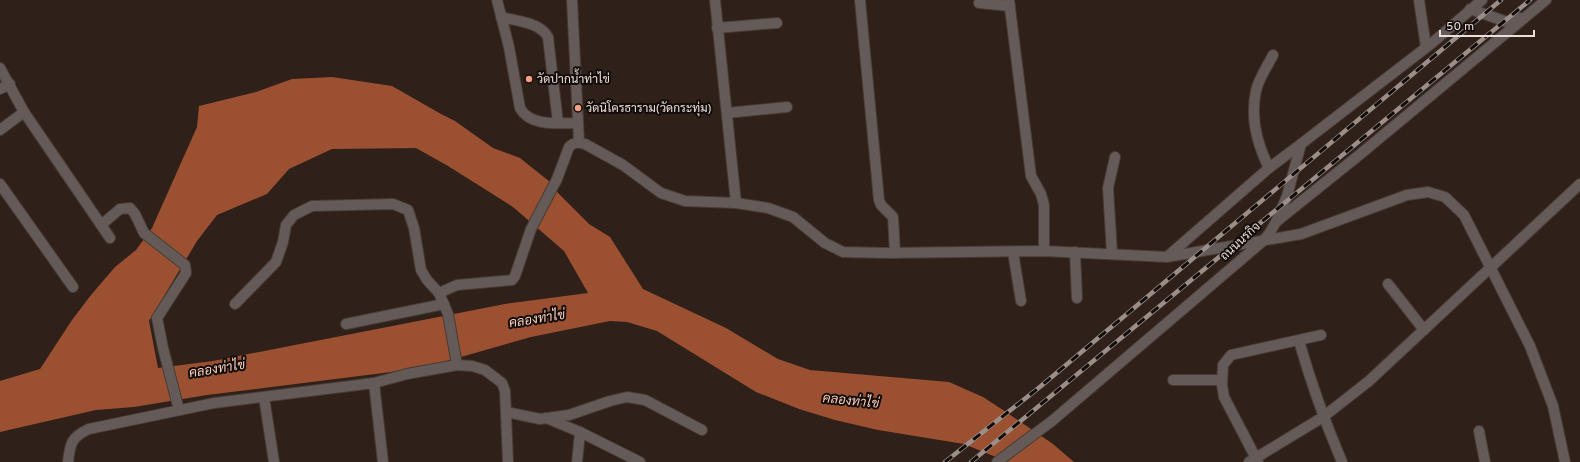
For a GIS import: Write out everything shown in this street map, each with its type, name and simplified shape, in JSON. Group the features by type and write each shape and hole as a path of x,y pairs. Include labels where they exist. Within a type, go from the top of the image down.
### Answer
{"street":[{"path":"497,0 509,47 520,108 523,113 530,119 558,123 578,123"},
{"path":"572,0 579,142"},
{"path":"715,0 736,203"},
{"path":"860,0 879,200 881,205 893,217 895,253"},
{"path":"1419,0 1426,47"},
{"path":"1167,256 1269,168 1426,47 1482,0"},
{"path":"1276,222 1546,0"},
{"path":"979,3 1009,3 1032,176 1041,194 1044,205 1044,251"},
{"path":"1470,9 1507,22 1522,17 1535,9"},
{"path":"501,17 535,26 545,31 548,37 558,123"},
{"path":"717,28 777,23"},
{"path":"1269,168 1258,141 1254,115 1256,90 1273,55"},
{"path":"0,68 24,112 110,238"},
{"path":"0,89 10,84"},
{"path":"727,114 787,107"},
{"path":"0,130 24,112"},
{"path":"439,293 457,285 512,280 515,276 531,229 557,179 569,147 572,144 579,142 623,165 661,193 684,201 736,203 768,208 793,218 825,243 843,252 895,253 1044,251 1167,256 1301,234 1407,195 1428,192 1445,198 1464,215 1491,267 1530,346 1553,406 1566,462"},
{"name":"ถนนนรกิจ","path":"997,462 1052,420 1263,241 1276,222 1287,196 1301,144"},
{"path":"1112,253 1108,188 1115,157"},
{"path":"0,184 73,287"},
{"path":"1321,335 1231,355 1223,365 1222,380 1224,397 1255,461 1323,416 1369,381 1580,184"},
{"path":"235,304 276,262 283,242 286,225 294,215 312,206 393,204 408,210 414,228 421,270 427,280 439,293 448,314 457,365"},
{"path":"101,225 120,209 130,208 136,214 144,233 186,267 186,273 159,314 158,325 178,406"},
{"path":"1014,252 1021,301"},
{"path":"1075,252 1077,298"},
{"path":"1388,284 1424,330"},
{"path":"346,324 444,304"},
{"path":"1299,341 1310,381 1342,462"},
{"path":"68,462 70,444 75,438 84,432 178,406 214,404 374,383 407,374 457,365 472,366 485,370 502,383 505,391 508,462"},
{"path":"1173,380 1222,380"},
{"path":"374,383 383,462"},
{"path":"264,397 274,462"},
{"path":"506,412 540,419 569,414 628,397 645,400 702,430"},
{"path":"546,418 580,432 640,462"},
{"path":"1480,431 1485,462"},
{"path":"577,462 580,432"}],"water":[{"name":"คลองท่าไข่","path":"332,77 392,86 455,121 493,148 520,158 550,182 559,194 589,224 610,237 643,289 726,328 778,359 810,370 949,382 983,397 1053,444 1074,462 1008,462 964,444 878,430 835,420 799,409 756,392 657,331 627,322 610,321 531,337 440,363 391,372 207,395 134,407 96,410 0,432 0,381 40,369 72,320 91,295 115,267 136,250 152,228 197,127 199,106 256,92 292,79","holes":["416,148 448,166 513,207 564,251 588,293 505,304 213,361 158,368 149,321 197,241 217,215 267,194 289,169 332,149"]}],"railway":[{"path":"945,462 1041,386 1501,0"},
{"path":"971,462 1530,0"}],"place":[{"name":"วัดปากน้ำท่าไข่","path":"529,79"},
{"name":"วัดนิโครธาราม(วัดกระทุ่ม)","path":"578,108"}]}
